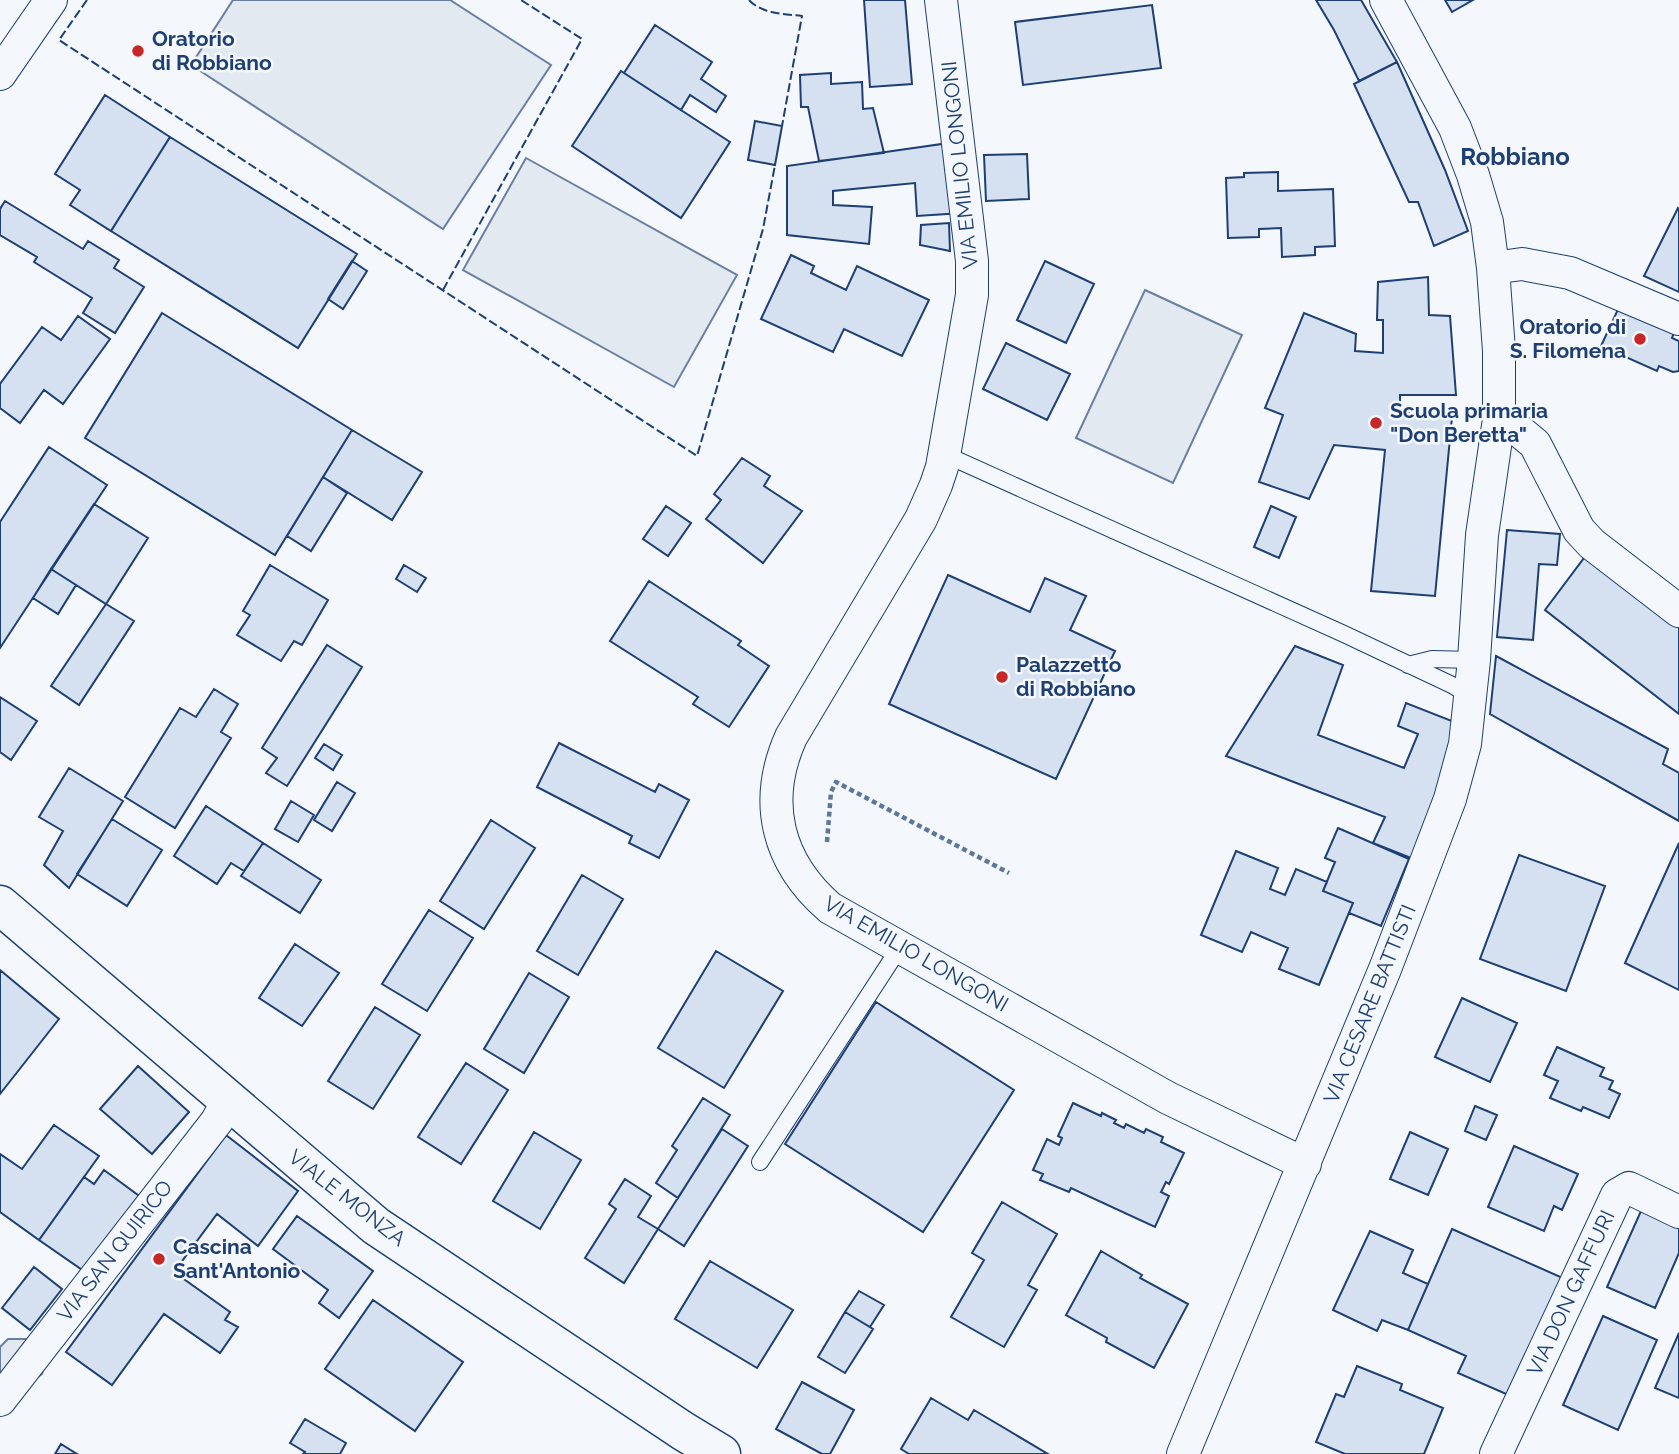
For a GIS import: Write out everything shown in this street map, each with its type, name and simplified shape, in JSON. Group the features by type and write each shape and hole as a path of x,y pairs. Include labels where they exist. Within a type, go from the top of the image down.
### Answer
{"main road":[{"name":"VIALE MONZA","path":"0,905 376,1226 722,1454"}],"street":[{"path":"0,74 51,0"},
{"name":"VIA EMILIO LONGONI","path":"942,0 972,261 972,295 944,454 936,485 921,519 791,737 781,761 776,789 777,812 784,847 806,885 830,908 1168,1098 1305,1164"},
{"name":"VIA CESARE BATTISTI","path":"1183,1454 1385,969 1450,799 1465,744 1474,660 1482,536 1499,419 1499,352 1493,268 1487,222 1455,128 1386,0"},
{"path":"1493,268 1522,264 1570,273 1679,319"},
{"path":"1499,419 1517,428 1535,444 1579,530 1592,544 1679,611"},
{"name":"VIA SAN QUIRICO","path":"0,1400 217,1121 228,1100"},
{"name":"VIA DON GAFFURI","path":"1496,1454 1617,1195 1629,1188 1679,1212"}],"lane":[{"path":"944,454 1344,634 1470,696"},
{"path":"1408,665 1433,659 1474,660"},
{"path":"761,1162 900,947"}],"path":[{"path":"827,842 831,792 836,782 1009,873"}],"shaded area":[{"path":"233,0 450,0 551,65 443,229 191,65"},
{"path":"526,158 737,275 674,387 463,270"},
{"path":"1145,290 1242,335 1173,483 1076,438"},
{"path":"8,1339 30,1339 48,1353 42,1374 0,1406 0,1347"}],"building":[{"path":"864,0 905,0 912,84 870,87"},
{"path":"1316,0 1361,0 1397,62 1359,81"},
{"path":"1445,0 1473,0 1452,12"},
{"path":"1152,5 1161,68 1023,85 1015,22"},
{"path":"655,25 712,62 701,79 726,96 716,112 690,95 681,110 624,73"},
{"path":"1397,62 1445,170 1468,231 1434,246 1418,202 1409,202 1354,84"},
{"path":"621,71 730,142 681,218 572,146"},
{"path":"831,73 831,84 862,82 863,109 873,108 884,153 819,161 808,107 801,107 800,75"},
{"path":"105,95 170,137 111,231 70,205 80,190 55,174"},
{"path":"755,121 782,126 775,165 748,160"},
{"path":"170,137 357,254 298,348 111,231"},
{"path":"956,142 962,213 917,216 915,183 833,191 833,205 872,207 869,244 787,235 787,166"},
{"path":"1027,154 1029,199 986,201 984,155"},
{"path":"1278,172 1278,191 1333,189 1335,246 1315,247 1315,255 1282,257 1281,228 1259,229 1259,237 1228,238 1226,178 1244,177 1244,173"},
{"path":"5,201 83,249 88,241 119,260 114,268 144,287 115,333 83,313 92,298 34,262 37,257 0,235 0,209"},
{"path":"1679,209 1679,292 1644,276"},
{"path":"949,223 950,251 920,245 921,225"},
{"path":"791,255 814,266 811,273 846,290 857,266 929,300 902,356 844,329 833,352 761,319"},
{"path":"352,261 367,271 343,309 328,299"},
{"path":"1045,261 1094,284 1066,343 1017,320"},
{"path":"1428,277 1429,315 1450,316 1456,395 1400,395 1400,412 1452,417 1435,596 1371,591 1385,450 1334,445 1309,499 1259,482 1283,415 1265,408 1304,313 1356,334 1355,351 1383,353 1383,320 1377,320 1378,282"},
{"name":"Oratorio di S. Filomena","path":"1620,305 1675,330 1672,338 1679,341 1679,371 1673,372 1659,366 1657,371 1601,346"},
{"path":"162,313 352,430 275,555 85,438"},
{"path":"78,316 110,339 63,404 44,390 20,423 0,408 0,384 42,327 61,340"},
{"path":"1006,343 1070,374 1047,420 983,389"},
{"path":"352,430 422,472 392,520 323,477"},
{"path":"49,447 107,485 0,648 0,522"},
{"path":"742,458 770,476 764,486 802,511 763,563 706,519 721,500 714,494"},
{"path":"323,477 347,493 311,551 287,536"},
{"path":"94,504 148,538 106,604 51,569"},
{"path":"666,506 691,523 668,556 643,539"},
{"path":"1271,506 1296,517 1279,558 1254,547"},
{"path":"1507,530 1560,534 1557,565 1539,564 1533,640 1497,637"},
{"path":"1587,554 1679,626 1679,714 1545,610"},
{"path":"270,565 328,600 302,645 294,641 281,661 237,635 250,615 243,611"},
{"path":"404,565 426,578 417,592 396,579"},
{"path":"51,569 76,585 58,614 33,598"},
{"name":"Palazzetto di Robbiano","path":"948,575 1030,612 1045,578 1086,596 1070,630 1115,651 1056,779 889,704"},
{"path":"649,581 741,641 738,645 769,666 729,727 693,704 698,697 610,641"},
{"path":"106,604 134,621 79,705 51,686"},
{"path":"327,645 362,667 287,786 266,773 277,758 262,748"},
{"path":"1295,646 1343,665 1318,735 1404,768 1418,734 1398,726 1406,703 1457,723 1416,860 1373,843 1385,817 1226,756"},
{"path":"1496,656 1668,749 1663,764 1679,773 1679,821 1490,714"},
{"path":"214,689 238,704 221,732 231,738 175,828 125,797 180,708 196,717"},
{"path":"0,697 37,721 11,760 0,752"},
{"path":"559,743 655,792 659,784 689,800 659,858 629,843 632,836 537,787"},
{"path":"324,744 342,755 333,770 315,758"},
{"path":"69,768 123,801 69,888 44,865 63,831 39,817"},
{"path":"337,782 355,793 332,831 314,820"},
{"path":"291,801 314,815 298,842 275,829"},
{"path":"206,806 263,843 244,871 231,863 217,884 174,856"},
{"path":"112,819 162,850 127,906 77,874"},
{"path":"491,820 535,848 484,929 440,901"},
{"path":"1338,828 1409,859 1381,926 1349,913 1353,903 1323,891 1335,862 1325,858"},
{"path":"263,843 321,880 300,913 241,876"},
{"path":"1679,843 1679,990 1625,963"},
{"path":"1236,851 1278,868 1270,889 1285,895 1296,869 1327,882 1323,891 1353,903 1319,985 1279,969 1288,948 1251,932 1242,952 1201,935"},
{"path":"1519,855 1605,886 1566,991 1480,959"},
{"path":"582,875 623,899 578,975 537,951"},
{"path":"429,910 473,938 427,1011 382,984"},
{"path":"295,944 339,973 302,1026 259,998"},
{"path":"716,951 783,991 724,1088 658,1048"},
{"path":"0,970 59,1019 0,1094"},
{"path":"529,973 569,997 524,1073 484,1049"},
{"path":"1462,998 1517,1023 1490,1082 1435,1057"},
{"path":"876,1002 1014,1090 923,1232 785,1144"},
{"path":"375,1007 420,1035 373,1109 328,1081"},
{"path":"1557,1047 1604,1068 1600,1076 1613,1081 1609,1089 1620,1094 1609,1118 1583,1107 1581,1111 1550,1098 1558,1081 1544,1075"},
{"path":"466,1063 508,1090 461,1164 418,1137"},
{"path":"138,1066 189,1112 152,1154 100,1109"},
{"path":"703,1098 730,1115 678,1198 656,1183 677,1150 672,1146"},
{"path":"1073,1103 1101,1116 1102,1113 1116,1120 1114,1123 1124,1128 1126,1124 1144,1133 1146,1129 1163,1137 1161,1142 1184,1153 1169,1184 1166,1182 1161,1192 1169,1196 1155,1227 1071,1188 1069,1192 1040,1180 1043,1174 1033,1170 1047,1139 1059,1145 1062,1138 1058,1136"},
{"path":"1475,1106 1497,1115 1486,1140 1465,1131"},
{"path":"54,1125 99,1156 39,1240 0,1212 0,1154 22,1169"},
{"path":"722,1129 748,1146 684,1246 658,1229"},
{"path":"534,1132 581,1160 540,1229 493,1201"},
{"path":"1410,1132 1448,1149 1428,1195 1390,1179"},
{"name":"Cascina Sant'Antonio","path":"226,1135 298,1191 258,1246 217,1214 174,1272 230,1312 225,1320 238,1327 220,1353 164,1314 112,1385 66,1352"},
{"path":"1514,1146 1578,1174 1562,1210 1554,1206 1544,1231 1488,1207"},
{"path":"104,1170 142,1198 88,1274 39,1240 84,1177 94,1184"},
{"path":"625,1179 651,1196 638,1217 658,1229 624,1283 585,1258 616,1209 609,1204"},
{"path":"1002,1202 1057,1234 1028,1285 1037,1290 1004,1347 951,1317 984,1260 972,1253"},
{"path":"1641,1211 1679,1228 1679,1253 1655,1308 1607,1287"},
{"path":"297,1216 373,1271 339,1318 319,1303 328,1290 273,1249"},
{"path":"1452,1229 1565,1279 1513,1397 1458,1373 1466,1356 1408,1330"},
{"path":"1370,1231 1413,1250 1403,1273 1428,1284 1408,1330 1382,1320 1377,1331 1333,1310"},
{"path":"1101,1251 1142,1275 1140,1278 1188,1304 1154,1368 1106,1342 1107,1338 1066,1315"},
{"path":"710,1261 793,1310 757,1368 675,1319"},
{"path":"34,1267 62,1289 30,1330 2,1308"},
{"path":"859,1291 884,1305 870,1327 845,1312"},
{"path":"373,1300 463,1362 415,1431 325,1369"},
{"path":"845,1312 873,1329 845,1373 818,1357"},
{"path":"1603,1316 1657,1340 1618,1430 1563,1405"},
{"path":"1679,1333 1679,1398 1655,1388"},
{"path":"1357,1366 1402,1384 1400,1390 1443,1408 1424,1454 1345,1454 1316,1442 1336,1394 1344,1397"},
{"path":"802,1382 854,1410 830,1454 822,1454 776,1429"},
{"path":"931,1398 968,1420 974,1410 1048,1454 909,1454 901,1449"},
{"path":"305,1419 346,1443 340,1454 303,1454 305,1452 290,1443"},
{"path":"61,1444 77,1454 55,1454"}],"fence":[{"path":"87,0 59,40 697,456 763,229 775,165"},
{"path":"443,290 582,39 521,0"},
{"path":"749,0 767,11 802,16 782,126"}],"place":[{"name":"Oratorio di Robbiano","path":"138,51"},
{"name":"Oratorio di S. Filomena","path":"1640,339"},
{"name":"Scuola primaria \"Don Beretta\"","path":"1376,423"},
{"name":"Palazzetto di Robbiano","path":"1002,677"},
{"name":"Cascina Sant'Antonio","path":"159,1259"}],"district":[{"name":"Robbiano","path":"1515,157"}]}
